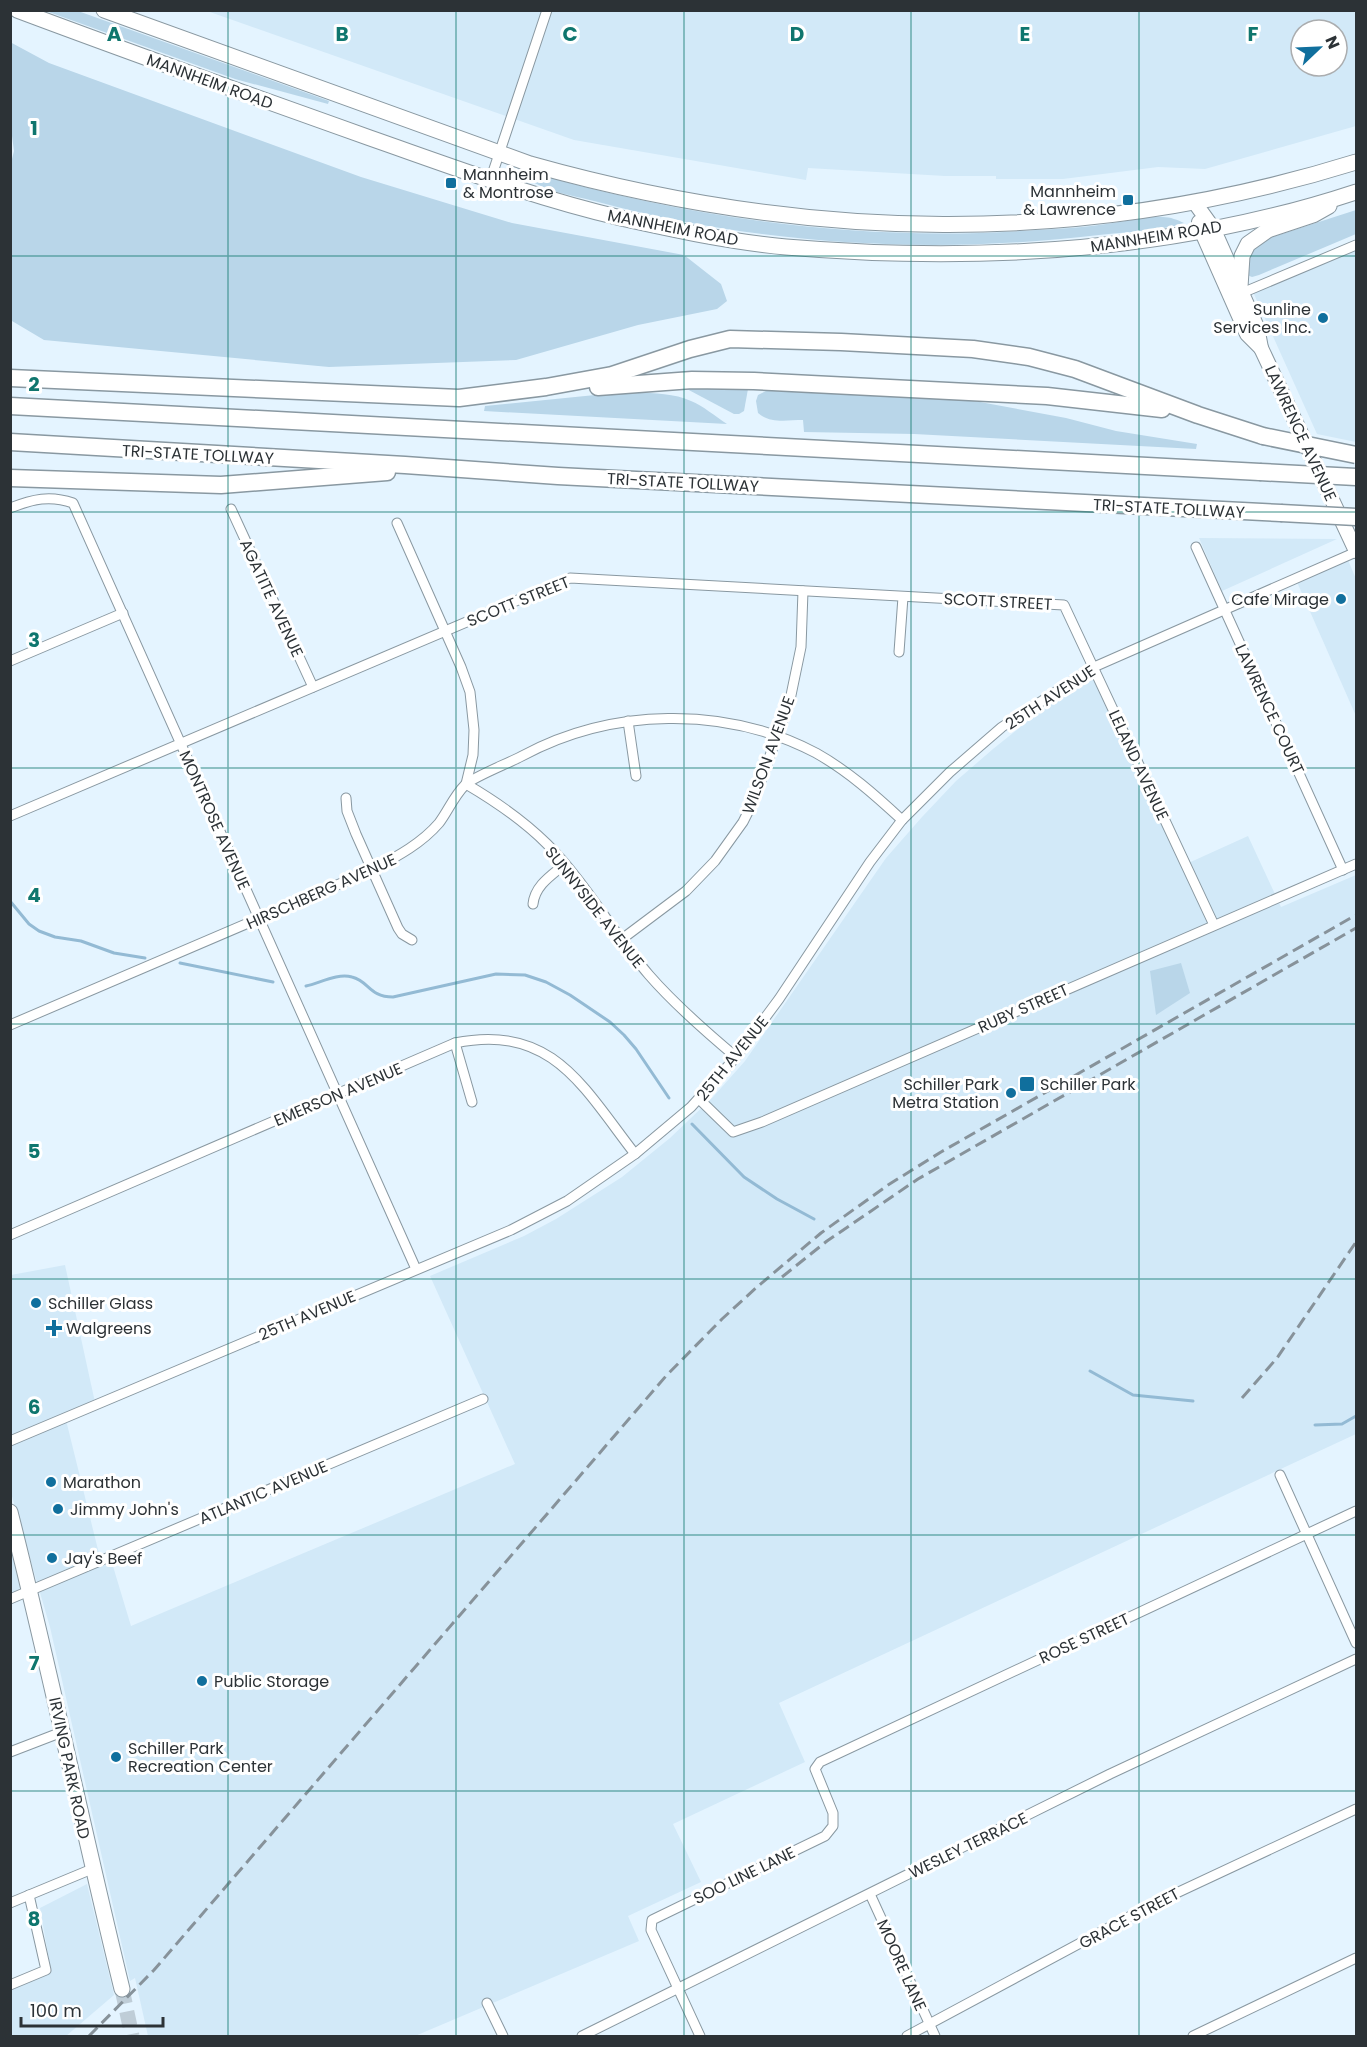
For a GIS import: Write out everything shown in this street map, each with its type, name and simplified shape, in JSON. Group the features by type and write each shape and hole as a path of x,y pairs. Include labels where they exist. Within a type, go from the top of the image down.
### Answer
{"highway":[{"path":"478,396 612,375 690,349 730,339 973,349 1029,357 1075,369 1198,415 1263,436 1356,455"},
{"path":"10,370 115,376 140,383"},
{"path":"10,378 406,396 478,396 500,399 632,383 732,380 1047,396 1098,400 1198,415"},
{"path":"10,406 1356,477"},
{"name":"TRI-STATE TOLLWAY","path":"10,442 594,478 1356,517"},
{"path":"10,477 221,485 442,468"}],"main road":[{"name":"MANNHEIM ROAD","path":"17,10 196,77 490,181 621,218 783,247 874,252 1024,251 1118,243 1252,220 1353,194"},
{"name":"MANNHEIM ROAD","path":"104,10 500,154 588,180 727,209 832,221 912,225 1027,223 1195,203 1260,189 1356,162"},
{"path":"1241,290 1242,256 1248,244 1268,230 1313,215 1353,194"},
{"name":"LAWRENCE AVENUE","path":"1195,203 1247,334 1261,348"},
{"name":"LAWRENCE AVENUE","path":"1207,229 1241,290 1257,327 1261,348 1356,552"},
{"name":"IRVING PARK ROAD","path":"10,1512 122,1989"}],"street":[{"path":"490,181 547,10"},
{"path":"1241,290 1356,245"},
{"name":"MONTROSE AVENUE","path":"10,508 39,498 50,497 73,503 416,1269"},
{"name":"AGATITE AVENUE","path":"231,509 313,687"},
{"path":"397,523 470,692 473,710 473,755 466,784"},
{"name":"LAWRENCE COURT","path":"1196,547 1343,870"},
{"name":"25TH AVENUE","path":"10,1441 510,1230 567,1201 635,1154 699,1099 735,1057 779,999 878,850 902,820 950,772 1002,727 1094,667 1356,552"},
{"name":"SCOTT STREET","path":"10,816 562,581 576,578 1064,605"},
{"name":"WILSON AVENUE","path":"622,939 686,891 730,842 754,800 790,700 797,671 801,647 803,591"},
{"path":"899,652 903,597"},
{"name":"LELAND AVENUE","path":"1064,605 1214,925"},
{"path":"10,661 123,613"},
{"name":"HIRSCHBERG AVENUE","path":"10,1025 372,870 407,851 439,823 466,784 561,738 604,725 628,721 704,720 757,729 816,753 856,778 902,820"},
{"path":"628,721 636,776"},
{"name":"SUNNYSIDE AVENUE","path":"466,784 510,812 546,843 565,864 647,973 672,1000 735,1057"},
{"path":"346,798 347,811 356,834 398,928 412,940"},
{"path":"533,904 540,885 565,864"},
{"name":"RUBY STREET","path":"699,1099 733,1132 762,1122 1356,864"},
{"name":"EMERSON AVENUE","path":"10,1235 455,1043 474,1039 510,1040 526,1044 550,1056 572,1074 635,1154"},
{"path":"455,1043 472,1102"},
{"name":"ATLANTIC AVENUE","path":"10,1599 483,1399"},
{"path":"1280,1475 1356,1643"},
{"name":"ROSE STREET","path":"833,1826 833,1813 815,1769 820,1762 1356,1511"},
{"name":"WESLEY TERRACE","path":"582,2037 1110,1774 1356,1659"},
{"path":"10,1752 62,1732"},
{"name":"GRACE STREET","path":"907,2037 1152,1904 1356,1809"},
{"name":"SOO LINE LANE","path":"678,1989 651,1930 652,1920 825,1836 833,1826"},
{"path":"10,1903 92,1869"},
{"name":"MOORE LANE","path":"870,1894 934,2037"},
{"path":"10,1985 46,1970 29,1895"},
{"path":"1194,2037 1356,1958"},
{"path":"678,1989 700,2037"},
{"path":"487,2003 503,2037"}],"shaded area":[{"path":"46,11 78,11 329,101 328,104 235,79"},
{"path":"207,11 1356,11 1356,126 1205,169 1158,167 1063,179 996,179 996,176 945,176 808,168 806,180 574,140"},
{"path":"10,42 49,63 361,177 512,223 684,255 721,284 727,301 717,309 638,325 516,360 329,367 44,340 12,321 10,167 14,151 10,121"},
{"path":"523,170 649,202 713,214 841,230 971,233 1074,228 1157,217 1171,218 1184,223 1154,230 1037,241 974,244 910,245 784,237 659,217 568,195 530,180 522,174"},
{"path":"1356,210 1356,234 1259,275 1252,277 1247,275 1246,256 1263,240"},
{"path":"1356,250 1356,442 1317,434 1253,292"},
{"path":"685,388 748,389 744,411 734,414"},
{"path":"766,391 969,400 1066,418 1116,431 1197,444 1196,449 914,434 804,432 803,420 773,420 758,413 756,401 758,395"},
{"path":"615,393 653,393 682,398 700,406 727,424 484,411 485,406"},
{"path":"1199,538 1337,539 1222,591"},
{"path":"1348,560 1356,579 1356,716 1297,582"},
{"path":"1096,677 1184,865 1248,836 1281,907 1356,875 1356,1434 779,1703 805,1762 673,1824 701,1882 628,1916 639,1941 415,2036 148,2036 135,1978 130,1981 50,1627 11,1493 11,1275 65,1265 96,1407 66,1420 102,1566 112,1563 131,1626 515,1464 430,1276 524,1236 556,1219 622,1177 670,1138 713,1097 745,1061 886,858 922,817 956,781 993,749 1038,713"},
{"path":"1181,963 1190,993 1156,1015 1150,971"},
{"path":"10,1528 26,1588 10,1595"},
{"path":"87,1884 114,1995 66,2036 11,2036 10,1989 51,1971 40,1908"}],"waterway":[{"path":"10,901 29,924 39,931 55,937 81,941 114,953 145,958"},
{"path":"180,963 273,982"},
{"path":"306,986 346,976 358,979 374,992 393,997 496,974 525,975 546,982 570,995 610,1022 636,1049 669,1098"},
{"path":"692,1124 744,1177 777,1199 814,1219"},
{"path":"1090,1371 1133,1395 1193,1401"},
{"path":"1315,1425 1342,1424 1356,1416"}],"tunnel":[{"path":"122,1989 132,2036"}],"railway":[{"path":"89,2036 154,1970 666,1376 757,1287 821,1233 888,1185 941,1152 1356,915"},
{"path":"782,1277 827,1241 918,1179 1356,928"},
{"path":"1242,1398 1277,1358 1356,1242"}],"place":[{"name":"Mannheim & Montrose","path":"451,183"},
{"name":"Mannheim & Lawrence","path":"1128,200"},
{"name":"Sunline Services Inc.","path":"1323,318"},
{"name":"Cafe Mirage","path":"1341,599"},
{"name":"Schiller Park","path":"1027,1084"},
{"name":"Schiller Park Metra Station","path":"1011,1093"},
{"name":"Schiller Glass","path":"36,1303"},
{"name":"Walgreens","path":"54,1328"},
{"name":"Marathon","path":"51,1482"},
{"name":"Jimmy John's","path":"58,1509"},
{"name":"Jay's Beef","path":"52,1558"},
{"name":"Public Storage","path":"202,1681"},
{"name":"Schiller Park Recreation Center","path":"116,1757"}]}
